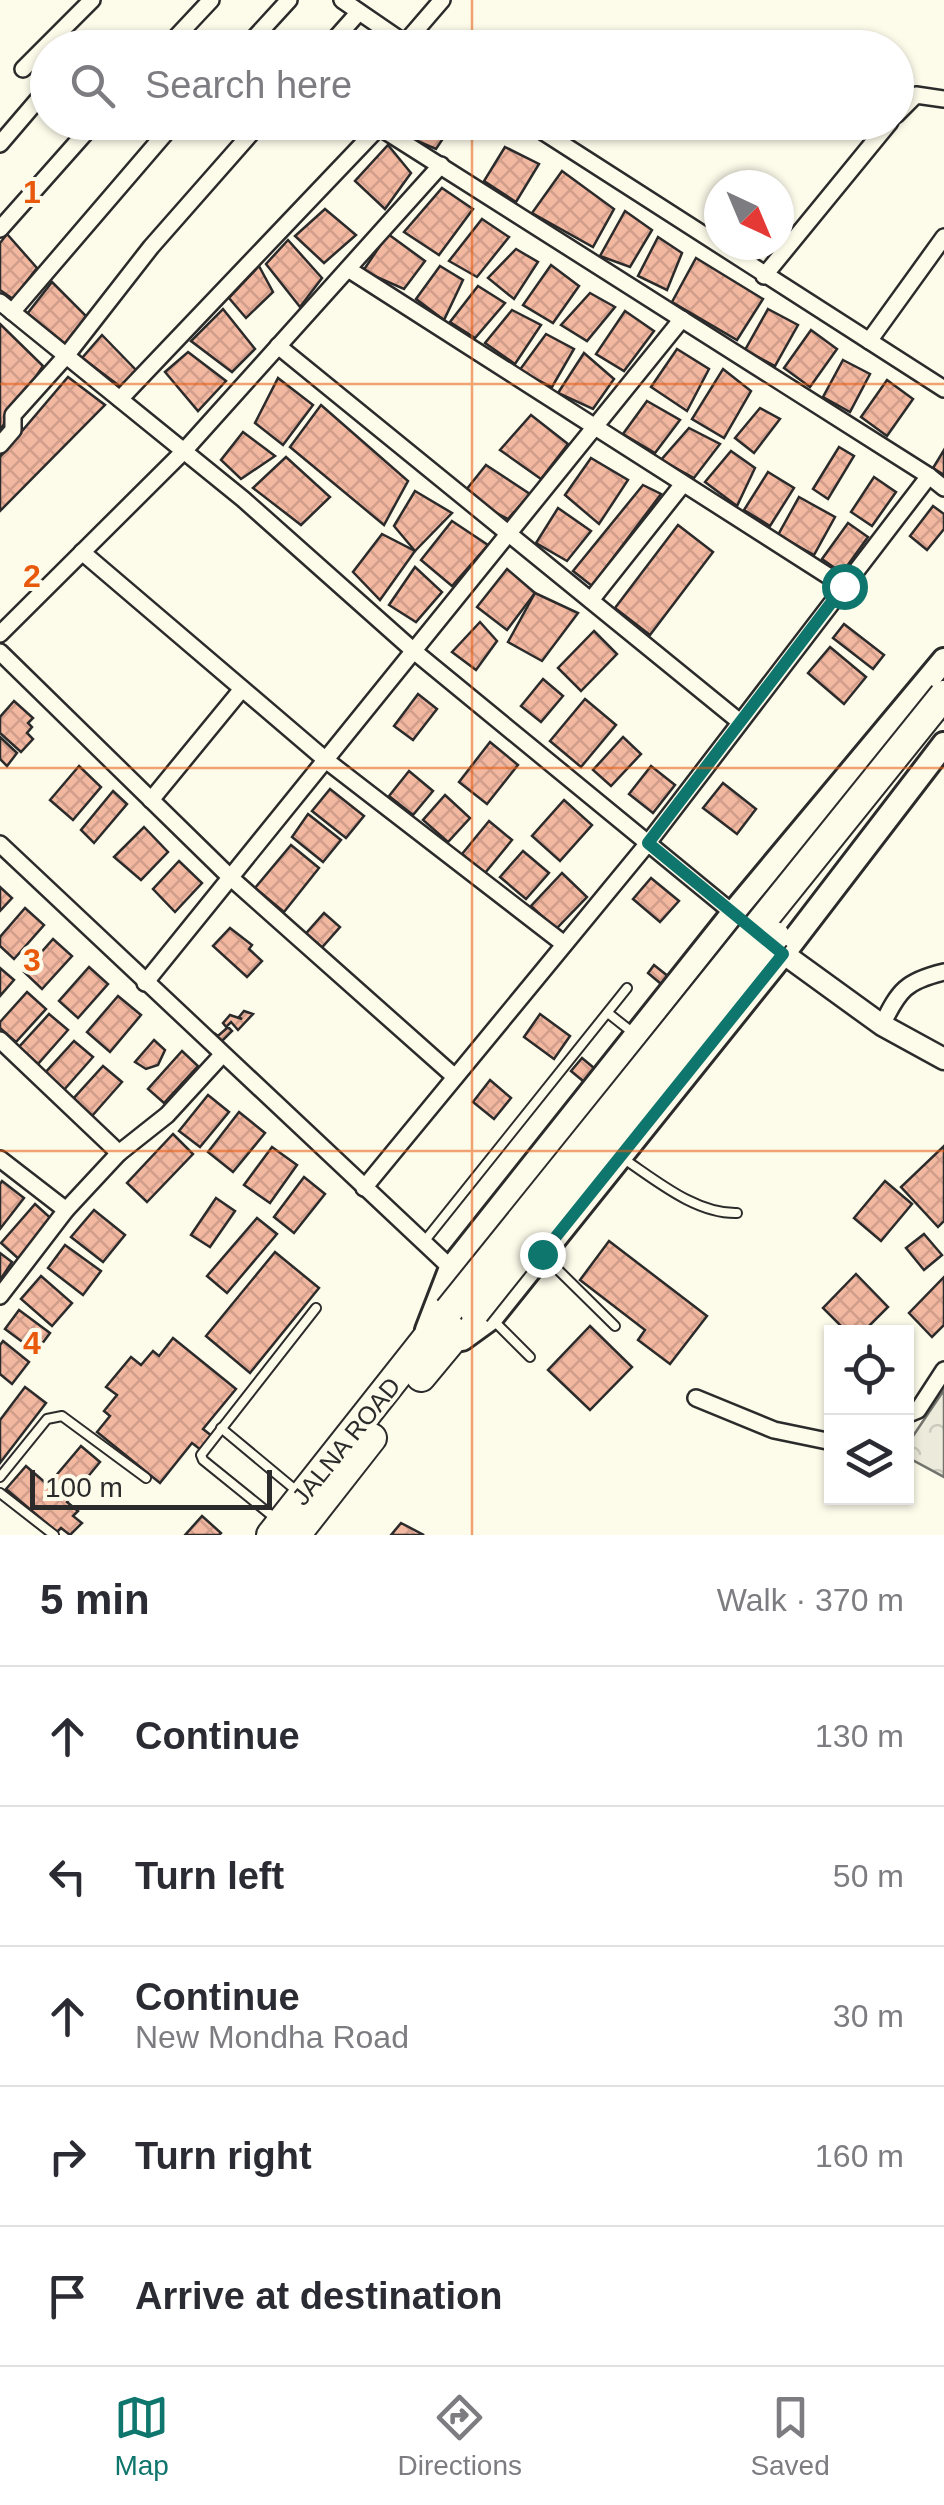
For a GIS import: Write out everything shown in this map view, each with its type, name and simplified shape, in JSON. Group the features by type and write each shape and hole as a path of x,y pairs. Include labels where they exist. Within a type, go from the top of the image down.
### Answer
{"highway":[{"path":"472,1313 944,695"},
{"path":"428,1352 472,1313 944,724"},
{"name":"JALNA ROAD","path":"282,1531 302,1496 428,1352"},
{"name":"JALNA ROAD","path":"282,1531 428,1352"}],"main road":[{"path":"428,1352 451,1268 733,914 944,660"},
{"path":"472,1313 542,1254 783,954 944,744"}],"street":[{"path":"63,30 92,0"},
{"path":"183,30 211,0"},
{"path":"262,30 289,0"},
{"path":"342,0 386,30"},
{"path":"419,30 442,0"},
{"path":"343,30 359,12"},
{"path":"24,70 30,64"},
{"path":"914,97 924,93 944,99"},
{"path":"0,144 30,107"},
{"path":"0,230 79,140"},
{"path":"159,140 6,307 243,499 415,652 733,914 882,1025 944,1059"},
{"path":"0,444 13,430 13,414 245,140"},
{"path":"120,399 367,140"},
{"path":"400,140 944,488"},
{"path":"556,140 944,389"},
{"path":"764,276 875,140"},
{"path":"0,634 184,451 441,165"},
{"path":"869,341 944,238"},
{"path":"348,268 844,586"},
{"path":"145,983 682,318"},
{"path":"278,346 740,722"},
{"path":"364,1188 648,843 929,476"},
{"path":"591,600 683,484"},
{"path":"82,552 327,761 564,944"},
{"path":"0,652 231,878 455,1077"},
{"path":"151,800 242,689"},
{"path":"0,844 451,1268"},
{"path":"882,1025 904,988 916,979 944,972"},
{"path":"1,1044 119,1153"},
{"path":"0,1296 66,1210 119,1153 167,1116 222,1055"},
{"path":"0,1159 66,1210"},
{"path":"914,1412 944,1370"},
{"path":"696,1398 774,1430 824,1440"}],"lane":[{"path":"423,1243 627,988"},
{"path":"608,1013 636,1035"},
{"path":"620,1157 706,1208 737,1213"},
{"path":"542,1254 615,1326"},
{"path":"282,1531 203,1460 203,1450 316,1308"},
{"path":"472,1313 530,1357"},
{"path":"0,1478 54,1415 62,1416 146,1478"},
{"path":"221,1428 302,1496"},
{"path":"0,1493 54,1535"}],"green space":[{"path":"944,1390 944,1477 914,1461 914,1435"}],"building":[{"path":"415,140 442,140 436,149"},
{"path":"388,145 411,173 385,209 355,181"},
{"path":"505,147 539,164 516,202 484,181"},
{"path":"562,171 614,209 593,247 532,213"},
{"path":"442,188 473,209 439,255 404,232"},
{"path":"325,209 356,235 324,263 295,236"},
{"path":"625,211 652,230 630,267 600,256"},
{"path":"482,219 509,237 477,277 449,261"},
{"path":"7,234 37,268 13,299 0,290 0,243"},
{"path":"388,234 425,261 404,289 363,271"},
{"path":"658,237 682,253 667,290 638,276"},
{"path":"288,240 322,278 300,307 266,264"},
{"path":"516,249 538,262 514,299 488,278"},
{"path":"696,258 763,299 737,340 672,302"},
{"path":"551,265 579,286 553,323 523,305"},
{"path":"259,266 273,292 246,318 229,298"},
{"path":"440,266 463,280 444,320 416,299"},
{"path":"52,282 88,318 65,344 27,314"},
{"path":"478,286 505,303 475,338 450,322"},
{"path":"590,293 615,307 587,341 561,325"},
{"path":"223,309 255,349 232,372 191,341"},
{"path":"768,309 798,325 775,366 745,350"},
{"path":"512,310 541,325 515,364 485,343"},
{"path":"625,311 654,331 624,371 596,354"},
{"path":"0,324 43,366 0,430"},
{"path":"811,330 837,349 810,387 784,368"},
{"path":"546,334 574,349 552,387 519,371"},
{"path":"102,335 136,370 121,387 82,358"},
{"path":"677,349 709,369 687,411 651,387"},
{"path":"188,352 226,381 198,411 165,372"},
{"path":"584,353 614,379 593,409 558,393"},
{"path":"843,360 870,374 850,412 823,397"},
{"path":"723,369 751,391 724,438 692,419"},
{"path":"68,377 105,405 0,511 0,457"},
{"path":"278,378 313,405 283,445 255,423"},
{"path":"887,380 913,399 887,436 861,417"},
{"path":"647,401 680,420 655,453 623,434"},
{"path":"321,405 408,481 384,525 290,447"},
{"path":"760,408 780,419 754,453 735,438"},
{"path":"531,415 568,444 541,479 500,450"},
{"path":"689,428 720,444 694,478 661,460"},
{"path":"243,432 275,456 241,479 221,460"},
{"path":"839,447 854,456 828,499 813,489"},
{"path":"944,450 944,475 933,468"},
{"path":"731,451 755,468 737,506 705,482"},
{"path":"286,457 330,497 301,525 253,488"},
{"path":"591,458 628,480 599,524 565,495"},
{"path":"486,465 530,494 508,519 462,495"},
{"path":"768,472 794,488 770,526 744,510"},
{"path":"874,477 896,492 872,526 851,512"},
{"path":"643,485 661,494 592,586 573,571"},
{"path":"415,491 452,513 415,551 394,526"},
{"path":"799,497 835,517 814,555 778,535"},
{"path":"933,506 944,514 944,529 927,550 910,536"},
{"path":"558,508 591,531 567,561 536,543"},
{"path":"452,521 488,545 452,586 421,560"},
{"path":"848,523 868,537 842,573 822,559"},
{"path":"678,525 713,552 650,635 615,608"},
{"path":"382,534 415,551 380,600 353,572"},
{"path":"415,567 442,592 416,622 389,605"},
{"path":"507,569 535,593 507,630 477,607"},
{"path":"535,593 578,613 542,661 508,642"},
{"path":"480,622 497,641 476,670 452,652"},
{"path":"844,624 884,655 873,669 833,638"},
{"path":"594,631 617,654 581,691 558,668"},
{"path":"830,647 866,677 844,704 808,673"},
{"path":"543,679 563,696 541,722 521,706"},
{"path":"418,694 437,709 413,740 394,726"},
{"path":"585,699 616,725 581,767 550,741"},
{"path":"14,701 33,718 27,733 33,739 21,752 0,733 0,717"},
{"path":"0,737 17,753 7,766 0,759"},
{"path":"623,737 641,754 611,786 593,770"},
{"path":"490,742 518,765 487,804 459,782"},
{"path":"79,766 101,787 73,820 50,800"},
{"path":"651,766 675,785 653,813 629,794"},
{"path":"409,771 433,791 413,815 389,796"},
{"path":"723,783 756,809 737,834 703,808"},
{"path":"330,789 364,816 346,838 312,811"},
{"path":"113,791 127,804 94,843 81,830"},
{"path":"445,795 470,818 448,842 423,820"},
{"path":"564,800 592,825 560,861 532,836"},
{"path":"308,814 341,840 323,862 292,837"},
{"path":"489,821 512,840 485,873 462,854"},
{"path":"144,827 168,852 141,880 114,857"},
{"path":"291,845 319,868 284,912 255,888"},
{"path":"523,851 549,873 526,899 500,877"},
{"path":"179,861 202,883 175,912 153,889"},
{"path":"562,873 587,897 556,929 531,906"},
{"path":"651,878 679,901 660,922 633,899"},
{"path":"0,887 12,898 0,911"},
{"path":"25,908 44,925 14,959 0,946 0,937"},
{"path":"324,913 340,927 318,952 302,938"},
{"path":"230,928 252,945 249,949 262,961 247,977 213,946"},
{"path":"53,939 72,956 42,989 24,972"},
{"path":"654,965 674,981 667,989 648,973"},
{"path":"89,967 108,984 78,1018 59,1001"},
{"path":"0,968 14,980 0,996"},
{"path":"27,992 46,1009 16,1042 0,1028 0,1022"},
{"path":"118,996 141,1015 110,1052 87,1032"},
{"path":"244,1011 253,1014 238,1030 231,1022 227,1026 232,1031 222,1041 214,1033 218,1036 227,1028 223,1023 230,1015 242,1019 239,1017"},
{"path":"49,1014 68,1030 38,1064 19,1047"},
{"path":"540,1014 570,1036 554,1059 524,1037"},
{"path":"154,1040 165,1050 158,1065 146,1069 135,1062"},
{"path":"74,1041 93,1057 63,1091 44,1074"},
{"path":"182,1051 198,1066 164,1103 148,1089"},
{"path":"582,1058 600,1073 589,1086 571,1071"},
{"path":"103,1066 122,1082 92,1116 73,1099"},
{"path":"490,1080 511,1098 494,1119 473,1102"},
{"path":"208,1095 229,1112 200,1147 179,1131"},
{"path":"239,1112 265,1133 233,1172 208,1152"},
{"path":"173,1134 193,1154 147,1202 127,1183"},
{"path":"944,1146 944,1221 938,1227 901,1187"},
{"path":"272,1147 297,1165 270,1203 244,1185"},
{"path":"304,1177 325,1194 294,1233 274,1217"},
{"path":"2,1181 24,1198 0,1229 0,1184"},
{"path":"885,1181 912,1204 881,1241 854,1218"},
{"path":"216,1198 235,1211 210,1247 191,1235"},
{"path":"35,1204 55,1222 21,1261 1,1243"},
{"path":"94,1210 125,1235 103,1262 71,1237"},
{"path":"257,1218 277,1234 227,1293 207,1276"},
{"path":"924,1234 942,1255 924,1270 906,1248"},
{"path":"609,1241 707,1316 670,1364 638,1340 645,1330 580,1280"},
{"path":"65,1245 101,1271 83,1295 48,1268"},
{"path":"275,1252 319,1288 250,1373 206,1336"},
{"path":"0,1253 12,1262 0,1280"},
{"path":"856,1274 888,1307 870,1325 840,1325 823,1308"},
{"path":"41,1276 72,1303 52,1326 21,1299"},
{"path":"944,1277 944,1325 932,1337 909,1313"},
{"path":"19,1310 50,1333 36,1352 5,1329"},
{"path":"590,1326 632,1367 590,1410 548,1370"},
{"path":"173,1338 236,1389 203,1429 212,1436 201,1450 192,1443 160,1483 97,1432 110,1416 104,1411 117,1395 106,1387 131,1357 141,1365 153,1351 159,1356"},
{"path":"3,1341 29,1362 12,1384 0,1374"},
{"path":"25,1387 46,1403 0,1463 0,1420"},
{"path":"81,1446 100,1462 67,1502 78,1511 73,1516 82,1523 70,1535 61,1528 57,1532 6,1489 26,1466 48,1485"},
{"path":"202,1516 221,1533 185,1535"},
{"path":"401,1523 424,1535 391,1535"}],"route":[{"path":"542,1254 783,954 648,843 844,586"}]}
